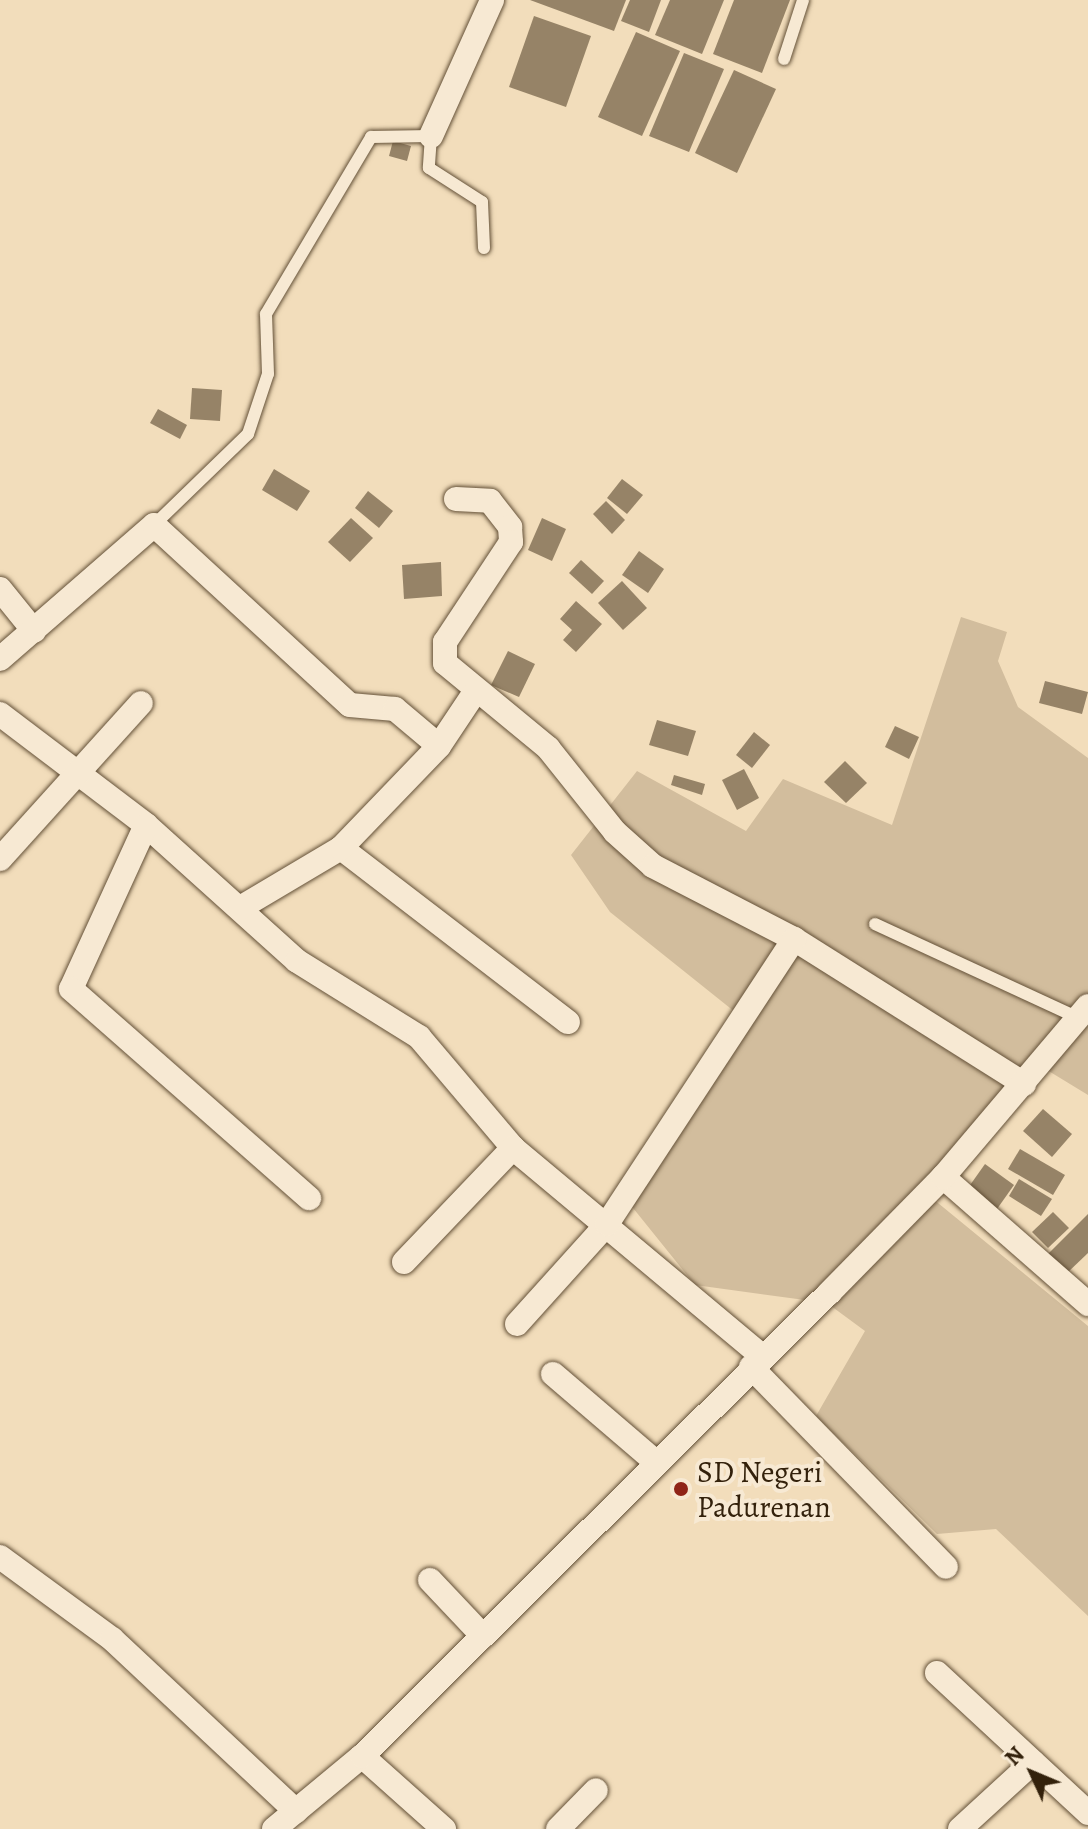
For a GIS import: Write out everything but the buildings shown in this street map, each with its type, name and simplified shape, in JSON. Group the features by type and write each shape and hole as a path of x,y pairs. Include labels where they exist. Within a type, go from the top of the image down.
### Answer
{"street":[{"path":"431,136 492,0"},
{"path":"456,499 490,501 510,527 506,557 445,642 445,663 475,692 548,748 632,851 794,939 1024,1084"},
{"path":"0,659 154,525 350,705 395,709 439,746"},
{"path":"0,589 34,631"},
{"path":"240,908 341,848 439,746 475,692"},
{"path":"0,859 75,771 141,703"},
{"path":"0,714 146,825 321,978 419,1037 513,1148 607,1224 756,1361 946,1567"},
{"path":"146,825 71,989 309,1198"},
{"path":"341,848 568,1022"},
{"path":"517,1324 607,1224 794,939"},
{"path":"274,1829 362,1756 943,1177 1083,1012"},
{"path":"404,1262 513,1148"},
{"path":"943,1177 1088,1304"},
{"path":"553,1374 657,1463"},
{"path":"0,1557 112,1639 296,1811"},
{"path":"430,1580 483,1636"},
{"path":"937,1673 1088,1813"},
{"path":"362,1756 444,1829"},
{"path":"960,1829 1033,1762"},
{"path":"558,1829 596,1790"}],"lane":[{"path":"784,59 803,0"},
{"path":"154,525 248,434 268,374 266,314 362,145 382,132 431,136 429,168 482,202 484,248"},
{"path":"875,924 1083,1012"}],"shaded area":[{"path":"961,617 1007,632 998,661 1018,707 1088,758 1088,1095 1047,1070 927,1194 1088,1326 1088,1616 996,1529 937,1534 816,1416 865,1331 827,1303 695,1285 629,1203 735,1012 610,912 571,855 637,771 746,831 783,779 892,825"}],"place":[{"name":"SD Negeri Padurenan","path":"681,1489"}]}
